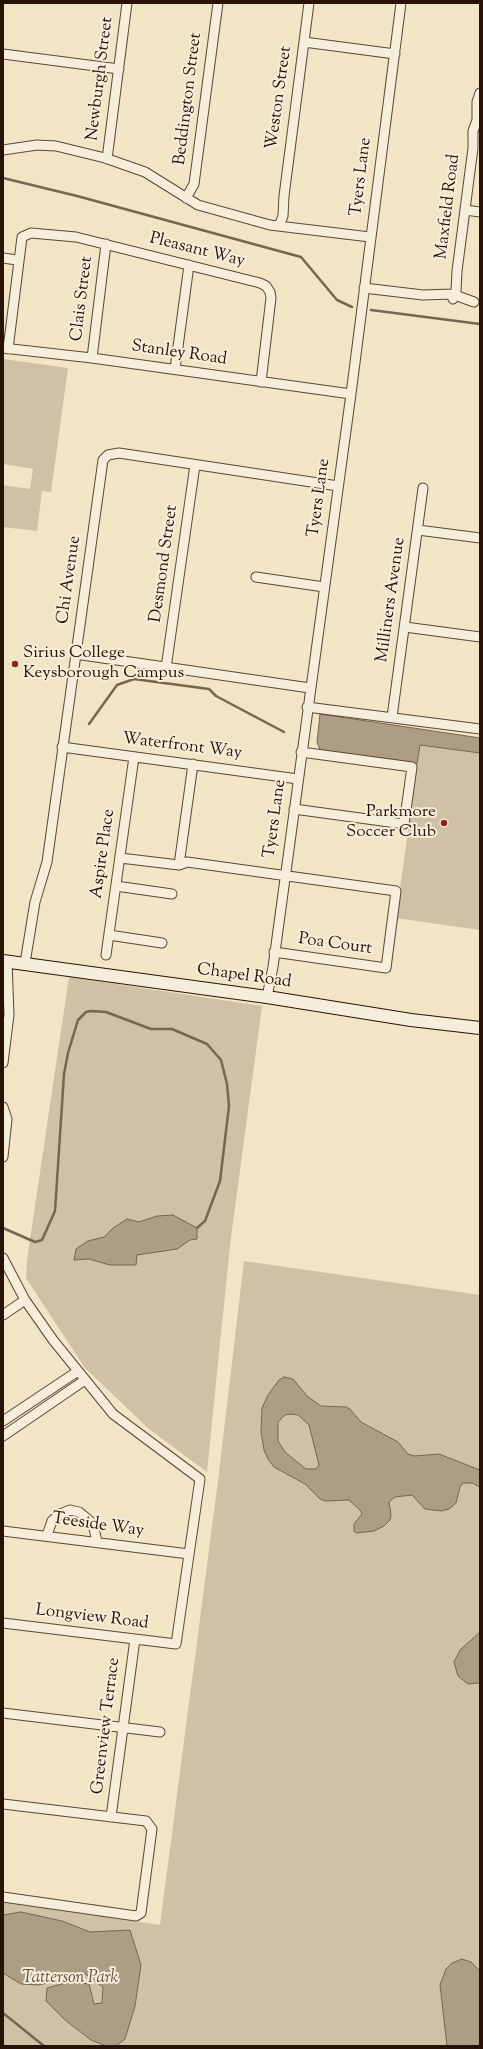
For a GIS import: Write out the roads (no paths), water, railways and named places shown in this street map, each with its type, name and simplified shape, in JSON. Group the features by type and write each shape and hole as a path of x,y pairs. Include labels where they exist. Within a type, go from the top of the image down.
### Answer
{"main road":[{"name":"Chapel Road","path":"5,961 480,1028"}],"street":[{"name":"Newburgh Street","path":"107,159 127,3"},
{"name":"Beddington Street","path":"186,198 194,184 218,3"},
{"name":"Weston Street","path":"280,222 309,3"},
{"name":"Tyers Lane","path":"267,997 351,394 401,3"},
{"path":"304,42 394,54"},
{"path":"3,54 119,69"},
{"name":"Maxfield Road","path":"454,296 473,148 473,131 479,122 477,102 480,93"},
{"path":"3,150 48,145 107,159 145,172 198,205 260,221 266,224 280,222 286,228 370,237"},
{"path":"465,210 480,212"},
{"name":"Pleasant Way","path":"17,260 20,241 24,235 38,233 76,237 260,283 270,292 271,298 261,382"},
{"name":"Clais Street","path":"92,358 106,244"},
{"path":"3,258 17,260 5,348"},
{"path":"175,369 189,265"},
{"path":"364,288 423,295 435,299 454,296 463,302 477,302"},
{"name":"Stanley Road","path":"5,348 175,369 351,394"},
{"name":"Chi Avenue","path":"25,964 35,902 48,862 62,747 104,460 108,455 118,453 338,486"},
{"name":"Desmond Street","path":"166,668 195,465"},
{"name":"Milliners Avenue","path":"392,717 423,488"},
{"path":"418,530 480,538"},
{"path":"256,577 324,587"},
{"path":"404,627 480,637"},
{"path":"76,654 310,688"},
{"path":"307,707 480,729"},
{"name":"Waterfront Way","path":"62,747 298,779"},
{"path":"294,809 404,824 412,767 301,752"},
{"name":"Aspire Place","path":"106,955 134,757"},
{"path":"179,865 193,764"},
{"path":"120,858 179,865 187,862 285,875"},
{"name":"Poa Court","path":"274,952 386,968 396,891 285,875"},
{"path":"116,886 172,894"},
{"path":"109,935 162,943"},
{"path":"3,1063 6,1006 5,961"},
{"path":"3,1107 7,1119 3,1157"},
{"path":"3,1258 25,1300 78,1371 113,1414 200,1479 189,1554"},
{"path":"3,1315 25,1300"},
{"path":"3,1421 78,1371"},
{"path":"3,1436 85,1380"},
{"path":"47,1535 52,1521 60,1514 70,1510 79,1512 90,1521 94,1528 97,1542"},
{"name":"Teeside Way","path":"3,1531 47,1535 189,1554"},
{"name":"Longview Road","path":"3,1623 176,1644 189,1554"},
{"name":"Greenview Terrace","path":"111,1817 135,1639"},
{"path":"3,1713 160,1732"},
{"path":"3,1804 146,1821 152,1829 141,1913 136,1916 3,1897"}],"waterway":[{"path":"3,178 77,196 301,257 337,300 352,307"},
{"path":"371,310 480,324"},
{"path":"89,724 117,685 134,679 209,689 216,696 284,732"},
{"path":"3,1228 35,1242 42,1240 55,1211 64,1074 68,1053 78,1020 86,1012 91,1011 106,1012 151,1029 172,1029 207,1044 221,1060 227,1084 229,1106 220,1181 205,1221 197,1228"},
{"path":"3,2013 44,2046"}],"place":[{"name":"Sirius College Keysborough Campus","path":"15,664"},
{"name":"Parkmore Soccer Club","path":"444,823"}],"park label":[{"name":"Tatterson Park","path":"70,1979"}]}
